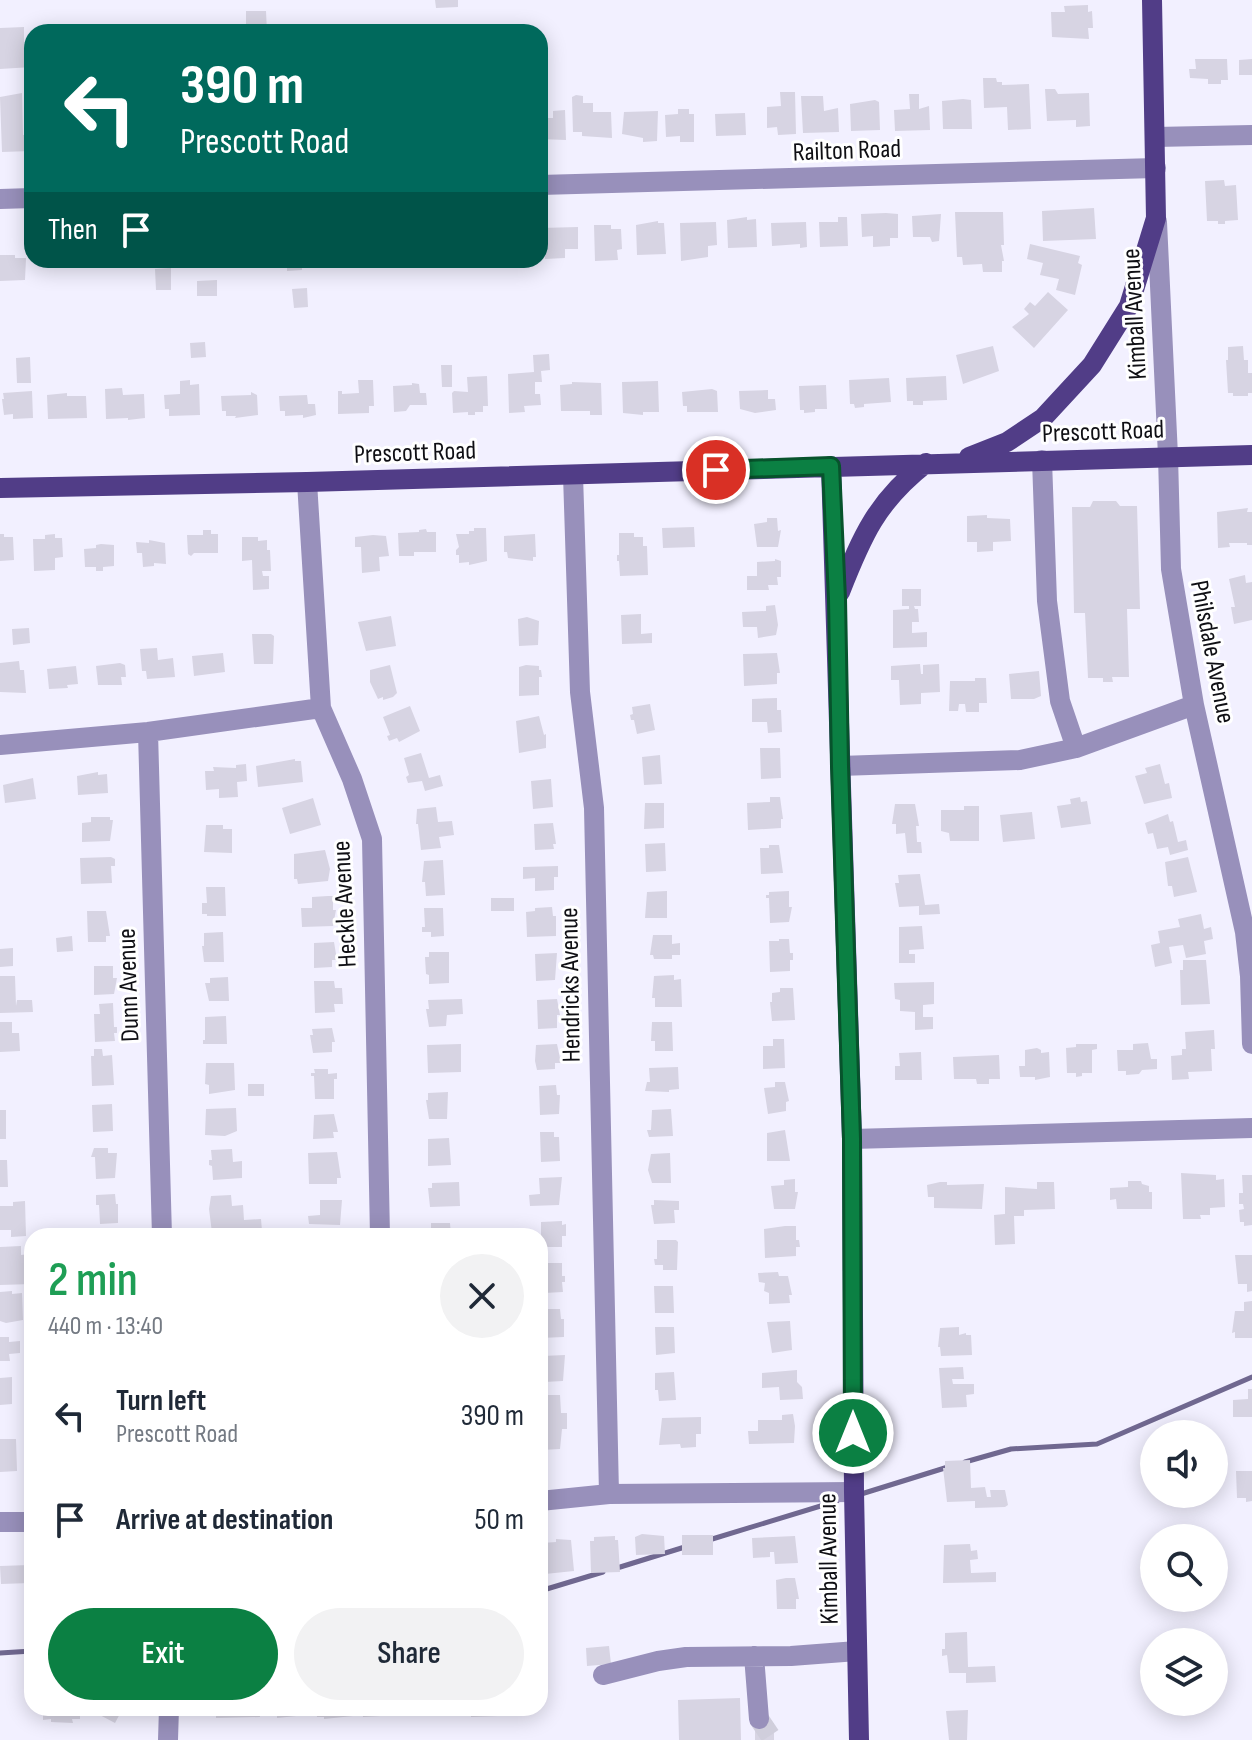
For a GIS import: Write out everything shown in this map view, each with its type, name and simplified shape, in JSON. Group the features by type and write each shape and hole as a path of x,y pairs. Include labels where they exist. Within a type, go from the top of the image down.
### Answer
{"main road":[{"name":"Kimball Avenue","path":"956,462 1007,442 1043,418 1092,365 1129,306 1156,218 1152,0"},
{"name":"Prescott Road","path":"0,488 1252,455"},
{"path":"837,599 871,520 899,483 926,463"},
{"name":"Kimball Avenue","path":"831,466 852,1139 859,1740"}],"street":[{"path":"1155,137 1252,135"},
{"name":"Railton Road","path":"548,185 1156,168"},
{"path":"0,199 24,198"},
{"name":"Kimball Avenue","path":"1156,218 1168,456"},
{"name":"Philsdale Avenue","path":"1168,456 1171,569 1194,705 1245,932 1252,1044"},
{"path":"1042,460 1047,601 1060,701 1076,748"},
{"name":"Hendricks Avenue","path":"573,475 580,692 594,808 609,1494"},
{"name":"Heckle Avenue","path":"307,482 321,708 352,779 372,839 380,1228"},
{"path":"840,766 1020,760 1076,748 1194,705"},
{"path":"0,745 148,732 321,708"},
{"name":"Dunn Avenue","path":"148,732 162,1228"},
{"path":"852,1139 1252,1128"},
{"path":"548,1500 609,1494 854,1492"},
{"path":"0,1522 24,1522"},
{"path":"603,1675 686,1657 791,1656 857,1651"},
{"path":"754,1656 759,1719"},
{"path":"168,1740 169,1716"}],"building":[{"path":"435,0 458,0 458,7 436,8"},
{"path":"1088,5 1088,12 1092,11 1093,28 1088,28 1089,39 1052,37 1051,12 1065,12 1064,6"},
{"path":"246,11 266,11 267,24 246,24"},
{"path":"24,27 24,68 0,69 0,28"},
{"path":"1195,59 1227,59 1228,80 1221,80 1221,84 1208,84 1208,79 1190,78 1189,69 1196,69"},
{"path":"1252,59 1252,75 1239,75 1239,60"},
{"path":"983,78 996,78 1002,85 1029,84 1031,129 1008,130 1007,107 984,108"},
{"path":"1045,89 1055,89 1058,94 1089,93 1090,126 1076,127 1076,120 1047,121"},
{"path":"780,92 795,92 796,134 778,135 777,127 767,128 767,107 781,106"},
{"path":"22,93 24,151 2,152 0,97"},
{"path":"909,94 919,94 919,109 929,106 930,130 895,131 894,110 910,109"},
{"path":"583,96 583,103 593,103 593,112 611,112 612,138 582,136 582,132 573,132 572,97"},
{"path":"801,96 823,96 824,111 838,108 839,132 803,133"},
{"path":"971,100 972,129 943,129 942,101"},
{"path":"879,102 880,130 851,131 850,104"},
{"path":"678,109 689,109 689,114 694,114 694,142 680,142 680,136 666,137 665,115 678,114"},
{"path":"565,110 566,140 548,139 548,118 553,118 553,111"},
{"path":"658,111 657,141 643,142 643,138 622,134 624,112"},
{"path":"745,113 746,135 716,136 715,114"},
{"path":"1224,180 1225,186 1236,185 1238,220 1218,224 1218,221 1207,221 1205,181"},
{"path":"1094,208 1096,239 1043,241 1042,211"},
{"path":"955,212 1003,212 1002,272 983,272 982,264 963,265 962,257 957,257"},
{"path":"861,214 898,214 898,238 890,238 890,246 873,247 873,236 862,237"},
{"path":"941,214 939,241 932,242 930,237 913,237 912,216"},
{"path":"747,217 747,220 756,219 757,247 728,248 727,220"},
{"path":"838,217 847,217 848,246 820,247 819,222 838,222"},
{"path":"658,221 664,223 666,254 637,255 636,225"},
{"path":"716,222 717,245 708,246 708,257 681,261 680,223"},
{"path":"806,222 807,247 800,248 800,244 772,246 771,223"},
{"path":"594,225 611,225 611,229 621,229 622,249 617,250 618,260 595,261"},
{"path":"578,227 578,249 565,249 565,258 548,259 548,228"},
{"path":"1030,244 1080,256 1078,263 1082,265 1075,295 1056,290 1059,279 1040,275 1043,263 1027,259"},
{"path":"0,255 24,258 25,280 0,281"},
{"path":"171,268 171,290 156,290 155,269"},
{"path":"217,280 217,296 197,296 197,281"},
{"path":"307,288 308,307 294,308 292,289"},
{"path":"1048,292 1068,310 1034,348 1012,327 1029,314 1024,309 1030,302 1035,306"},
{"path":"205,342 206,357 191,358 190,343"},
{"path":"993,346 999,371 963,384 956,355"},
{"path":"1243,346 1248,373 1252,373 1252,393 1233,396 1233,393 1228,393 1228,347"},
{"path":"549,354 550,370 541,371 542,382 535,382 535,394 540,394 541,405 524,406 525,412 509,413 508,374 534,372 533,355"},
{"path":"30,357 31,383 17,383 16,358"},
{"path":"441,365 452,365 452,387 442,387"},
{"path":"487,376 488,406 483,406 483,412 475,412 475,415 453,413 452,393 468,392 467,377"},
{"path":"946,376 947,400 923,401 923,405 913,405 913,401 907,401 906,378"},
{"path":"889,378 891,402 864,404 864,407 855,408 854,404 850,404 849,380"},
{"path":"190,380 190,385 199,384 200,415 169,416 164,395 180,394 180,381"},
{"path":"358,380 373,380 374,406 369,406 369,413 338,414 338,391 342,394 359,393"},
{"path":"658,381 659,412 643,412 643,415 623,413 622,382"},
{"path":"572,382 601,383 602,415 590,415 590,411 561,411 560,385"},
{"path":"419,384 420,393 426,393 427,405 410,405 406,411 394,412 393,386"},
{"path":"826,385 827,409 804,413 800,410 799,386"},
{"path":"122,388 123,395 144,394 145,418 106,419 105,389"},
{"path":"768,390 768,399 775,399 776,410 755,413 740,409 739,391"},
{"path":"32,391 33,418 13,419 13,414 4,415 3,393"},
{"path":"717,391 718,412 687,412 687,406 683,406 682,392"},
{"path":"251,392 257,395 258,415 235,418 226,416 226,411 222,411 221,396 251,395"},
{"path":"67,393 67,396 86,396 87,418 48,419 47,395"},
{"path":"307,395 308,404 315,404 316,415 303,418 303,415 285,416 285,411 280,411 279,396"},
{"path":"1093,501 1116,501 1120,506 1137,506 1140,609 1127,609 1129,677 1112,677 1113,682 1088,678 1085,613 1074,613 1072,507 1090,507"},
{"path":"1248,508 1247,512 1252,512 1252,545 1229,543 1230,547 1218,548 1217,512"},
{"path":"987,515 987,518 1010,519 1011,541 993,542 993,551 977,552 977,542 967,542 967,516"},
{"path":"767,518 777,518 778,531 781,530 778,547 757,547 754,524 767,522"},
{"path":"694,527 695,547 663,548 662,528"},
{"path":"474,528 486,528 487,561 469,565 469,562 459,563 456,534 469,534"},
{"path":"426,529 427,532 436,532 436,552 399,556 398,533"},
{"path":"203,530 218,534 218,553 194,553 191,556 188,554 187,535 203,535"},
{"path":"619,533 634,533 634,537 643,537 643,546 647,546 648,575 620,576 617,561"},
{"path":"0,534 13,537 14,560 0,561"},
{"path":"55,534 55,538 62,538 63,557 55,558 55,570 34,571 33,539 45,539 45,535"},
{"path":"535,534 536,557 533,561 508,558 507,552 504,552 504,536"},
{"path":"386,536 389,556 379,557 380,571 362,573 361,547 355,547 355,537"},
{"path":"242,537 267,540 271,571 262,571 263,576 269,576 269,589 253,590 252,560 242,561"},
{"path":"149,540 165,543 166,564 154,563 154,566 143,567 142,553 137,553 136,542 149,543"},
{"path":"101,544 114,545 114,566 103,567 103,571 85,567 84,549 96,548"},
{"path":"781,561 778,585 768,585 769,590 747,590 747,576 757,576 757,562"},
{"path":"1245,575 1246,583 1252,582 1252,620 1234,624 1231,607 1235,607 1229,579"},
{"path":"902,589 921,589 921,606 914,606 918,609 919,622 912,622 912,633 927,632 927,647 893,648 893,610 909,609 909,606 902,606"},
{"path":"775,605 776,635 758,638 757,627 743,627 742,612 766,611 766,606"},
{"path":"641,614 641,634 652,633 652,643 622,644 621,615"},
{"path":"391,616 396,646 366,651 358,622"},
{"path":"527,617 539,621 538,645 519,646 518,619"},
{"path":"29,628 30,643 13,645 12,629"},
{"path":"252,634 274,636 273,664 254,664"},
{"path":"157,648 158,660 173,658 175,677 147,679 146,671 142,671 140,649"},
{"path":"223,653 225,672 194,676 192,656"},
{"path":"777,653 780,673 777,673 777,684 744,686 743,654"},
{"path":"19,661 20,670 24,670 26,693 0,692 0,663"},
{"path":"920,664 923,674 923,665 939,664 940,692 921,693 921,704 900,705 899,680 891,680 891,666"},
{"path":"125,665 126,677 121,677 122,685 98,685 96,666"},
{"path":"390,665 397,693 393,697 378,699 370,682 370,670"},
{"path":"76,666 78,684 49,689 47,669"},
{"path":"539,666 541,670 539,695 519,696 519,667"},
{"path":"1039,671 1041,696 1011,699 1009,674"},
{"path":"975,678 986,678 987,703 979,703 979,712 966,712 965,704 959,704 958,711 949,711 950,681 975,681"},
{"path":"777,698 782,732 768,733 767,722 752,722 752,699"},
{"path":"650,704 655,730 637,734 630,715 633,714 632,707"},
{"path":"410,706 420,731 399,742 397,738 389,741 387,736 390,735 383,717"},
{"path":"539,716 546,734 546,748 519,753 516,721"},
{"path":"760,748 780,748 781,778 761,779"},
{"path":"421,753 429,778 440,775 443,786 425,791 422,781 408,783 404,758"},
{"path":"660,755 662,784 644,785 642,757"},
{"path":"295,759 301,761 303,782 258,787 256,766"},
{"path":"246,764 247,781 237,782 238,797 219,798 219,789 206,790 205,771 214,771 213,767 236,768 236,765"},
{"path":"1160,764 1172,798 1144,804 1135,776 1147,773 1145,768"},
{"path":"98,772 98,775 107,774 108,793 78,795 77,776"},
{"path":"33,778 36,799 5,803 3,785"},
{"path":"551,779 553,807 533,809 531,781"},
{"path":"770,797 780,797 781,828 748,830 747,803 770,802"},
{"path":"1080,797 1081,802 1087,801 1091,824 1061,828 1057,806 1071,804 1070,799"},
{"path":"313,798 321,825 290,834 282,808"},
{"path":"645,803 664,803 664,828 644,829"},
{"path":"895,804 915,804 919,826 916,826 917,842 921,842 922,853 907,853 905,833 896,834 896,824 892,824"},
{"path":"964,806 979,806 979,841 950,841 949,833 941,831 941,810 964,810"},
{"path":"436,807 438,822 452,821 454,835 439,837 441,848 421,850 416,824 417,809"},
{"path":"1032,812 1035,839 1003,842 1000,815"},
{"path":"1168,814 1178,842 1186,840 1188,850 1170,855 1168,847 1157,849 1153,833 1148,834 1145,823"},
{"path":"91,817 110,817 113,820 110,841 82,842 82,823 91,822"},
{"path":"553,823 554,849 535,850 534,824"},
{"path":"206,825 223,825 223,829 232,829 232,853 204,852"},
{"path":"665,843 666,871 646,872 645,844"},
{"path":"769,845 779,845 783,873 761,874 760,848 769,848"},
{"path":"325,850 330,869 328,881 298,884 294,879 294,854"},
{"path":"1188,857 1197,892 1174,897 1172,886 1168,886 1165,862"},
{"path":"80,858 115,859 115,866 111,866 112,883 81,884"},
{"path":"443,860 445,895 426,896 425,882 422,882 424,861"},
{"path":"558,866 554,890 535,891 535,878 523,879 523,867"},
{"path":"920,874 925,905 939,904 940,914 919,915 919,906 899,907 895,883 899,883 898,875"},
{"path":"206,887 225,887 226,916 202,914 202,903 207,903"},
{"path":"667,891 667,918 645,918 647,892"},
{"path":"789,891 789,907 792,907 789,922 770,923 769,898 766,895 769,892"},
{"path":"333,896 333,910 336,910 333,926 302,927 301,908 312,908 312,897"},
{"path":"491,898 514,898 514,911 491,911"},
{"path":"552,907 553,916 556,916 556,936 527,937 526,912"},
{"path":"424,908 443,908 444,936 431,937 431,932 422,932 422,927 425,927"},
{"path":"87,911 106,911 110,936 106,936 106,942 88,942"},
{"path":"1201,914 1204,929 1211,927 1213,939 1204,941 1206,954 1186,958 1183,945 1169,947 1172,963 1155,967 1151,945 1160,943 1158,931 1180,927 1178,919"},
{"path":"922,926 924,949 909,950 909,954 915,954 915,963 899,963 899,927"},
{"path":"223,932 224,962 204,962 204,933"},
{"path":"653,935 672,935 672,944 680,943 680,955 672,955 672,959 654,959 650,955"},
{"path":"72,936 73,951 57,952 56,938"},
{"path":"789,939 790,953 793,953 790,971 770,972 769,941"},
{"path":"334,942 337,960 332,960 332,967 314,968 314,943"},
{"path":"13,948 13,966 0,967 0,949"},
{"path":"429,952 449,952 449,983 429,984 425,957 429,957"},
{"path":"557,953 555,980 536,981 535,954"},
{"path":"1183,960 1206,960 1210,1004 1181,1005 1180,970 1183,970"},
{"path":"94,966 113,966 113,978 117,978 114,994 94,995"},
{"path":"674,975 674,980 681,979 682,1007 655,1007 655,998 652,998 654,976"},
{"path":"0,976 15,976 16,1006 17,1000 32,1000 33,1012 0,1013"},
{"path":"228,977 229,1001 209,1001 205,983 210,983 210,978"},
{"path":"314,981 334,981 335,988 342,988 343,1004 334,1004 335,1012 315,1013"},
{"path":"934,982 934,1004 923,1005 923,1017 933,1017 933,1029 915,1030 915,1012 900,1011 894,983"},
{"path":"780,988 793,988 795,1020 772,1021 772,993 780,992"},
{"path":"462,999 463,1014 447,1015 446,1026 429,1027 428,1000"},
{"path":"557,999 560,1015 557,1015 557,1028 538,1029 537,1000"},
{"path":"113,1003 114,1027 117,1027 115,1041 95,1042 94,1014 100,1014 99,1004"},
{"path":"226,1016 227,1044 203,1044 205,1017"},
{"path":"0,1022 12,1022 12,1033 19,1033 20,1051 0,1052"},
{"path":"652,1022 672,1022 673,1051 655,1051 655,1041 651,1041"},
{"path":"332,1028 335,1042 332,1042 332,1052 313,1053 312,1029"},
{"path":"1214,1030 1212,1071 1188,1072 1189,1079 1172,1080 1171,1056 1182,1055 1182,1049 1186,1049 1185,1032"},
{"path":"773,1039 784,1039 785,1068 763,1069 763,1046 773,1046"},
{"path":"1148,1043 1151,1059 1157,1059 1157,1069 1126,1075 1126,1071 1118,1071 1117,1050 1133,1050 1133,1044"},
{"path":"461,1044 461,1072 428,1073 427,1045"},
{"path":"557,1044 561,1063 555,1063 555,1069 537,1070 536,1045"},
{"path":"1076,1044 1097,1044 1097,1049 1092,1050 1092,1073 1082,1073 1082,1076 1076,1077 1076,1073 1067,1073 1066,1048 1076,1047"},
{"path":"1037,1048 1041,1053 1049,1052 1050,1077 1035,1080 1035,1077 1020,1077 1019,1066 1025,1066 1025,1050"},
{"path":"94,1049 102,1049 103,1056 112,1055 114,1085 92,1086 91,1056 94,1056"},
{"path":"921,1052 922,1080 895,1080 895,1066 900,1066 899,1053"},
{"path":"999,1055 1000,1079 989,1079 989,1084 977,1084 976,1079 954,1079 953,1057"},
{"path":"206,1063 234,1063 235,1090 209,1094 209,1085 205,1084"},
{"path":"678,1067 679,1089 669,1092 645,1091 647,1082 650,1082 649,1068"},
{"path":"314,1069 328,1069 328,1074 337,1073 334,1099 315,1099 314,1076 311,1076 315,1073"},
{"path":"775,1082 785,1082 789,1101 786,1102 786,1111 768,1114 764,1088 775,1087"},
{"path":"248,1084 264,1084 264,1096 248,1096"},
{"path":"556,1085 557,1095 560,1095 559,1114 540,1115 539,1086"},
{"path":"448,1092 447,1119 429,1119 428,1093"},
{"path":"112,1104 113,1131 93,1132 92,1105"},
{"path":"236,1108 237,1131 225,1136 205,1135 206,1109"},
{"path":"671,1109 673,1136 649,1137 647,1130 651,1130 652,1110"},
{"path":"0,1110 6,1110 6,1139 0,1139"},
{"path":"334,1114 338,1132 333,1132 334,1138 313,1139 314,1115"},
{"path":"785,1130 790,1161 767,1161 767,1133"},
{"path":"540,1132 554,1132 554,1137 559,1137 560,1161 541,1162"},
{"path":"449,1138 451,1165 428,1166 428,1139"},
{"path":"94,1148 108,1148 108,1153 117,1153 115,1178 96,1179 95,1157 91,1157"},
{"path":"232,1149 233,1162 242,1161 242,1178 213,1180 212,1166 209,1165 211,1150"},
{"path":"337,1152 341,1178 337,1178 337,1184 309,1184 308,1153"},
{"path":"670,1153 671,1183 652,1183 648,1170 651,1154"},
{"path":"0,1160 7,1160 8,1187 0,1187"},
{"path":"1181,1173 1216,1175 1216,1180 1224,1179 1225,1207 1210,1208 1210,1215 1200,1215 1201,1219 1183,1219"},
{"path":"1242,1175 1252,1175 1252,1225 1244,1226 1244,1222 1240,1222 1239,1210 1244,1209 1243,1204 1239,1204 1239,1193 1243,1193"},
{"path":"562,1177 559,1205 530,1206 529,1195 540,1194 539,1178"},
{"path":"795,1179 795,1192 798,1192 795,1209 774,1209 771,1186 784,1185 784,1180"},
{"path":"1128,1181 1141,1181 1149,1186 1152,1209 1117,1209 1116,1199 1110,1200 1110,1188 1128,1187"},
{"path":"459,1182 460,1206 430,1207 428,1188 432,1188 432,1183"},
{"path":"947,1182 947,1185 984,1184 982,1209 934,1208 934,1197 928,1197 927,1185"},
{"path":"1037,1182 1054,1182 1055,1209 1024,1210 1024,1216 1014,1216 1015,1244 995,1245 994,1215 1005,1214 1005,1187 1037,1189"},
{"path":"115,1194 118,1223 100,1224 96,1195"},
{"path":"231,1195 232,1206 243,1205 244,1220 261,1219 262,1228 211,1228 211,1196"},
{"path":"320,1200 342,1200 340,1225 309,1224 308,1216 320,1215"},
{"path":"654,1200 679,1201 679,1210 674,1210 675,1223 654,1224 651,1205 654,1205"},
{"path":"25,1201 24,1236 11,1237 11,1230 0,1230 0,1206 13,1206 13,1202"},
{"path":"562,1221 562,1225 566,1224 562,1247 548,1247 548,1228 541,1228 541,1222"},
{"path":"431,1223 450,1223 450,1228 431,1228"},
{"path":"796,1226 796,1240 799,1240 800,1247 796,1247 796,1256 765,1258 764,1229"},
{"path":"657,1240 678,1242 677,1270 663,1270 663,1265 655,1265"},
{"path":"21,1246 24,1284 0,1285 0,1247"},
{"path":"1235,1255 1252,1255 1252,1291 1247,1292 1247,1284 1238,1284"},
{"path":"548,1263 562,1263 562,1276 565,1276 563,1292 548,1293"},
{"path":"778,1272 779,1276 788,1276 792,1295 789,1295 790,1303 769,1304 769,1293 764,1291 765,1283 759,1282 758,1273"},
{"path":"654,1286 673,1286 674,1313 655,1313"},
{"path":"12,1291 12,1294 22,1293 23,1320 6,1323 0,1321 0,1292"},
{"path":"1252,1301 1252,1338 1235,1338 1235,1332 1232,1333 1235,1311 1244,1311 1244,1302"},
{"path":"548,1309 560,1309 561,1319 564,1319 564,1337 548,1338"},
{"path":"790,1321 792,1350 772,1353 767,1322"},
{"path":"655,1327 674,1327 675,1353 656,1355"},
{"path":"959,1327 959,1335 971,1335 972,1355 941,1356 938,1347 940,1328"},
{"path":"0,1337 9,1337 9,1342 20,1341 20,1353 9,1354 10,1361 0,1361"},
{"path":"565,1355 563,1381 548,1382 548,1356"},
{"path":"963,1367 964,1379 952,1379 953,1384 974,1384 974,1394 966,1395 967,1407 942,1408 939,1368"},
{"path":"797,1370 797,1382 802,1387 803,1399 780,1400 779,1387 762,1388 762,1373"},
{"path":"674,1372 676,1400 659,1401 658,1390 655,1390 655,1373"},
{"path":"12,1377 12,1404 0,1405 0,1378"},
{"path":"1248,1389 1252,1389 1252,1417 1233,1417 1233,1400 1248,1399"},
{"path":"548,1395 560,1395 561,1413 567,1413 567,1429 562,1429 560,1449 548,1450"},
{"path":"793,1414 794,1443 749,1444 748,1431 758,1431 758,1420 782,1420 782,1415"},
{"path":"701,1417 701,1434 696,1434 696,1447 659,1445 662,1418"},
{"path":"0,1439 16,1439 17,1471 0,1472"},
{"path":"970,1460 971,1488 985,1487 987,1497 991,1497 990,1490 1005,1490 1008,1505 975,1508 975,1501 947,1502 945,1461"},
{"path":"1236,1471 1252,1471 1252,1501 1237,1498"},
{"path":"642,1534 664,1536 665,1554 636,1555 635,1537"},
{"path":"682,1535 713,1535 713,1555 682,1555"},
{"path":"615,1536 618,1540 620,1572 591,1573 590,1541 594,1541 594,1537"},
{"path":"795,1536 798,1563 775,1564 774,1552 770,1552 770,1557 753,1558 752,1538"},
{"path":"556,1539 571,1540 574,1571 548,1574 548,1543 556,1542"},
{"path":"970,1544 971,1551 977,1550 978,1559 970,1560 971,1573 996,1572 996,1582 943,1583 944,1545"},
{"path":"24,1565 24,1583 1,1584 0,1566"},
{"path":"795,1578 799,1599 796,1599 796,1609 777,1609 776,1580"},
{"path":"967,1632 968,1667 995,1666 996,1682 966,1683 966,1673 949,1673 947,1655 942,1656 945,1633"},
{"path":"609,1646 611,1664 587,1666 586,1648"},
{"path":"740,1698 741,1740 679,1740 678,1700"},
{"path":"968,1710 967,1740 949,1740 946,1711"},
{"path":"43,1716 80,1716 80,1719 72,1719 73,1723 43,1720"},
{"path":"102,1716 119,1716 115,1723"},
{"path":"216,1716 260,1717 216,1718"},
{"path":"317,1716 353,1716 324,1719"},
{"path":"774,1723 774,1740 755,1740 755,1724"}],"waterway":[{"path":"965,1462 1011,1449 1097,1444 1252,1377"},
{"path":"858,1495 948,1467"},
{"path":"709,1540 837,1501"},
{"path":"617,1568 688,1546"},
{"path":"548,1589 603,1572"},
{"path":"0,1653 24,1652"}],"tunnel":[{"path":"759,1719 773,1740"}],"route":[{"path":"716,470 831,466 852,1139 853,1433"}]}
